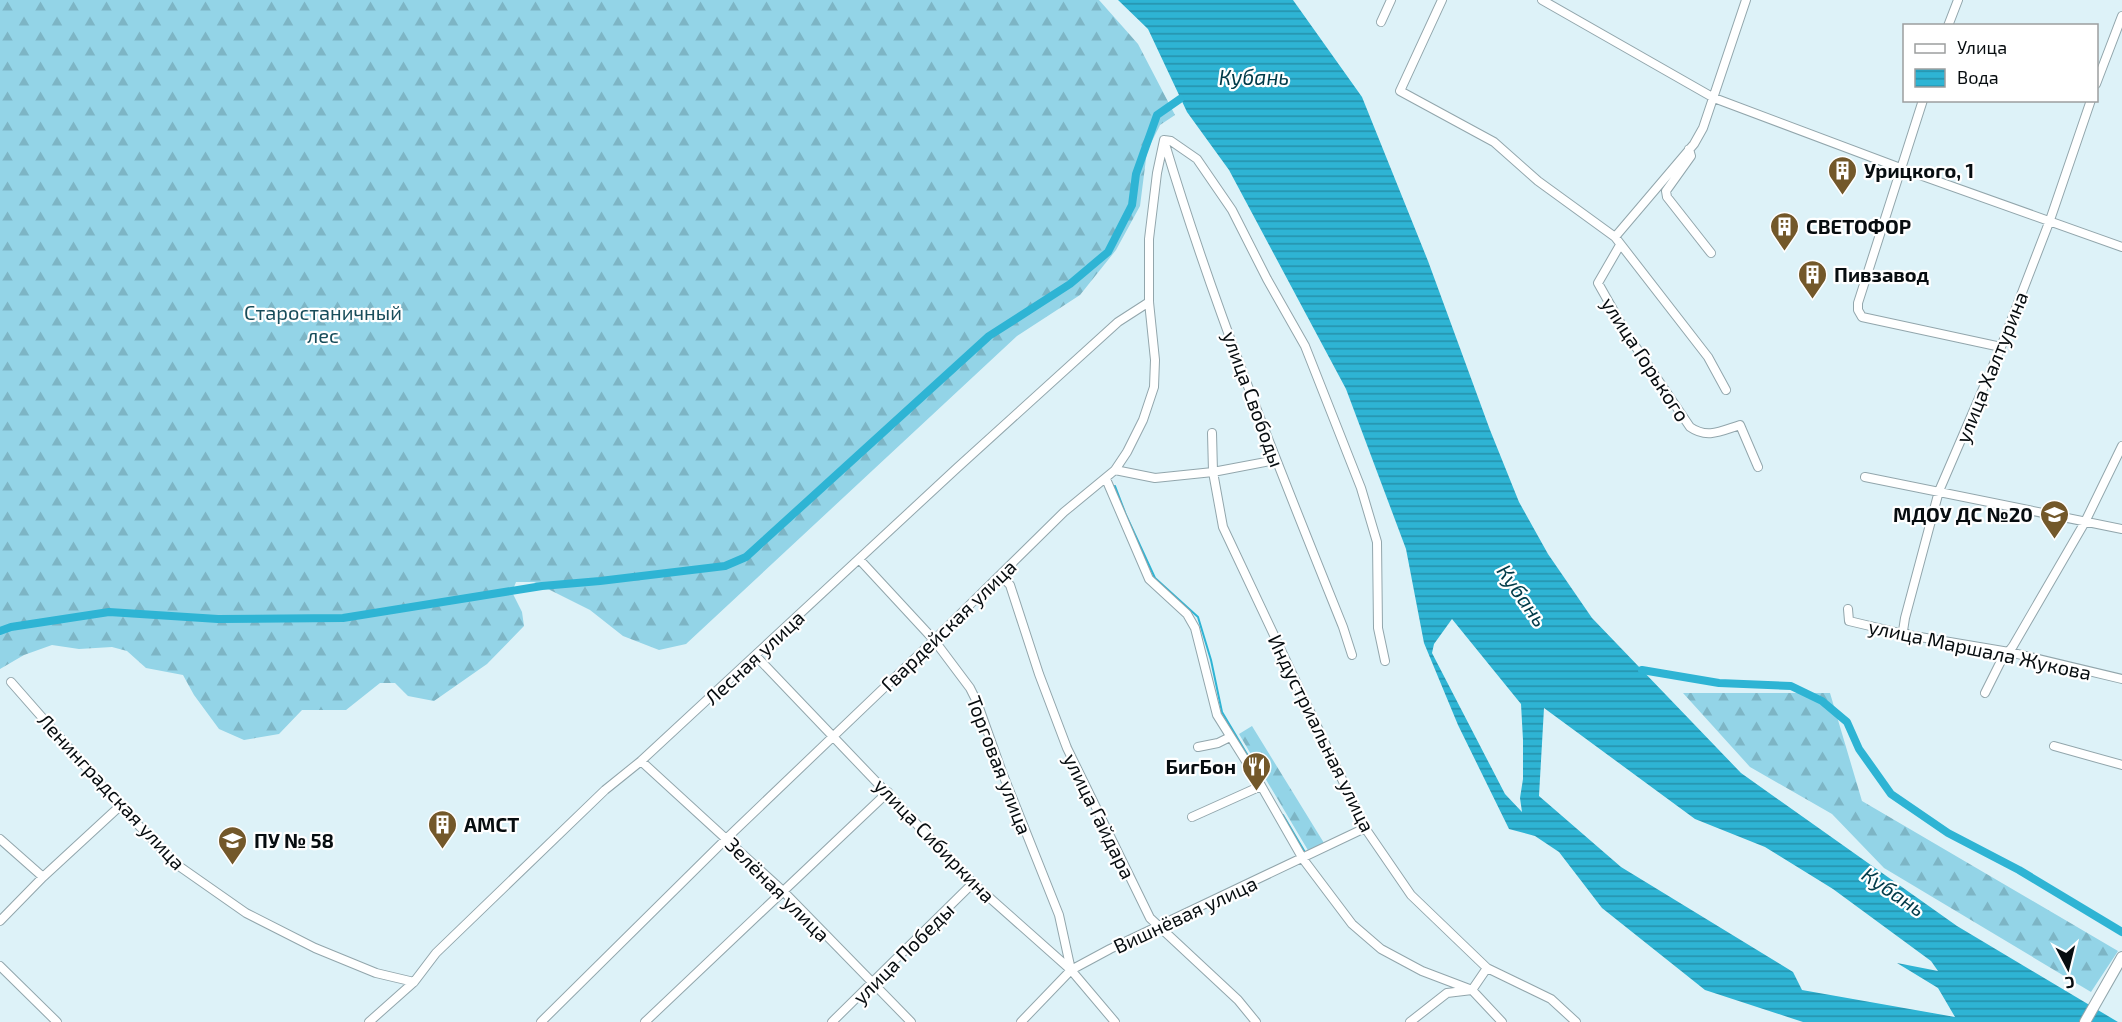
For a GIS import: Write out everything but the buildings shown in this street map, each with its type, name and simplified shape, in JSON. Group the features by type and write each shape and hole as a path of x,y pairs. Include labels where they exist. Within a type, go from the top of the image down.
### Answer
{"main road":[{"path":"2085,1022 2122,957"}],"street":[{"path":"1381,22 1391,0"},
{"path":"1442,0 1400,91 1494,142 1538,181 1617,241 1708,357 1726,390"},
{"path":"1542,0 1714,98 1903,169 2122,247"},
{"name":"улица Горького","path":"1746,0 1703,128 1617,241 1598,283 1625,331 1689,427 1700,435 1712,434 1740,425 1758,467"},
{"path":"1949,24 1958,0"},
{"path":"2098,81 2122,16"},
{"path":"1922,102 1903,169 1858,303 1858,310 1862,317 2001,347"},
{"name":"улица Халтурина","path":"1908,635 1903,631 1905,618 1939,491 2001,347 2050,220 2090,102"},
{"path":"1164,140 1171,141 1197,159 1232,210 1305,346 1361,488 1377,542 1378,628 1385,661"},
{"name":"Гвардейская улица","path":"540,1022 1064,512 1106,479 1127,452 1143,420 1154,387 1155,360 1149,302 1149,239 1157,173 1164,140"},
{"name":"улица Свободы","path":"1164,140 1180,194 1224,319 1352,655"},
{"name":"улица Горького","path":"1689,149 1691,156 1666,191 1667,196 1712,254"},
{"name":"Лесная улица","path":"369,1022 414,982 436,953 605,790 641,761 1118,322 1149,302"},
{"name":"Индустриальная улица","path":"1212,433 1212,472 1223,527 1365,828 1412,895 1487,968 1551,999 1576,1022"},
{"path":"1985,693 2000,663 2009,652 2085,522 2122,446"},
{"path":"1114,470 1155,478 1212,472 1276,460"},
{"path":"1864,477 2122,529"},
{"path":"1106,479 1149,579 1187,614 1195,628 1217,715 1303,859 1353,924 1381,949 1422,971 1472,990 1502,1022"},
{"name":"Торговая улица","path":"859,559 934,640 963,676 977,702 1002,772 1059,915 1071,970"},
{"name":"улица Гайдара","path":"1000,575 1010,585 1039,674 1067,748 1150,918 1238,1000 1256,1022"},
{"name":"улица Маршала Жукова","path":"1848,609 1849,621 1908,635 2009,652 2122,679"},
{"name":"улица Сибиркина","path":"756,656 835,736 973,883 1071,970 1115,1022"},
{"name":"Ленинградская улица","path":"11,682 120,806 176,864 246,913 325,952 376,973 414,982"},
{"path":"1198,747 1230,737"},
{"path":"2054,746 2122,764"},
{"name":"Зелёная улица","path":"641,761 784,892 911,1022"},
{"path":"1192,817 1261,786"},
{"path":"645,1022 888,792"},
{"path":"0,921 43,877 120,806"},
{"name":"Вишнёвая улица","path":"1021,1022 1071,970 1110,949 1365,828"},
{"path":"0,839 43,877"},
{"name":"улица Победы","path":"832,1022 973,883"},
{"path":"0,966 57,1022"},
{"path":"1410,1022 1447,993 1472,990 1487,968"}],"green space":[{"name":"Старостаничный лес","path":"0,0 1099,0 1138,44 1175,115 1160,125 1147,151 1140,206 1116,250 1080,295 1017,336 686,644 659,650 623,636 590,610 534,582 516,582 512,592 522,612 524,626 487,664 434,701 408,696 395,683 380,683 346,710 302,710 279,734 244,740 219,729 194,695 183,675 146,668 127,651 112,647 79,649 52,645 24,655 0,669"},
{"path":"1683,693 1830,693 1862,801 2118,951 2091,992 1884,868 1832,814 1750,767"},
{"path":"1252,726 1324,843 1309,852 1239,734"}],"water":[{"name":"Кубань","path":"1118,0 1293,0 1362,97 1428,261 1519,502 1548,554 1592,618 1741,773 1957,926 2118,1022 1803,1022 1705,990 1602,908 1559,852 1535,836 1509,829 1458,725 1424,643 1406,549 1346,389 1229,170 1187,112 1148,29","holes":["1452,619 1521,704 1523,779 1520,798 1522,812 1505,794 1432,653 1434,644","1544,708 1695,819 1765,847 1833,889 1931,961 1938,971 1897,963 1938,988 1955,1017 1802,990 1793,972 1621,867 1539,796"]}],"waterway":[{"path":"0,631 11,627 109,612 218,619 343,618 542,586 725,566 746,557 989,336 1070,284 1108,252 1132,205 1136,174 1157,115 1180,99"},
{"path":"1115,486 1155,578 1198,617 1211,660 1222,712 1254,766"},
{"path":"1642,670 1719,683 1791,686 1822,701 1847,722 1859,749 1891,794 1948,833 2019,870 2122,932"},
{"path":"1283,815 1306,854"}],"place":[{"name":"Урицкого, 1","path":"1843,196"},
{"name":"СВЕТОФОР","path":"1785,252"},
{"name":"Пивзавод","path":"1813,300"},
{"name":"МДОУ ДС №20","path":"2054,540"},
{"name":"БигБон","path":"1257,792"},
{"name":"АМСТ","path":"443,850"},
{"name":"ПУ № 58","path":"233,866"}]}
